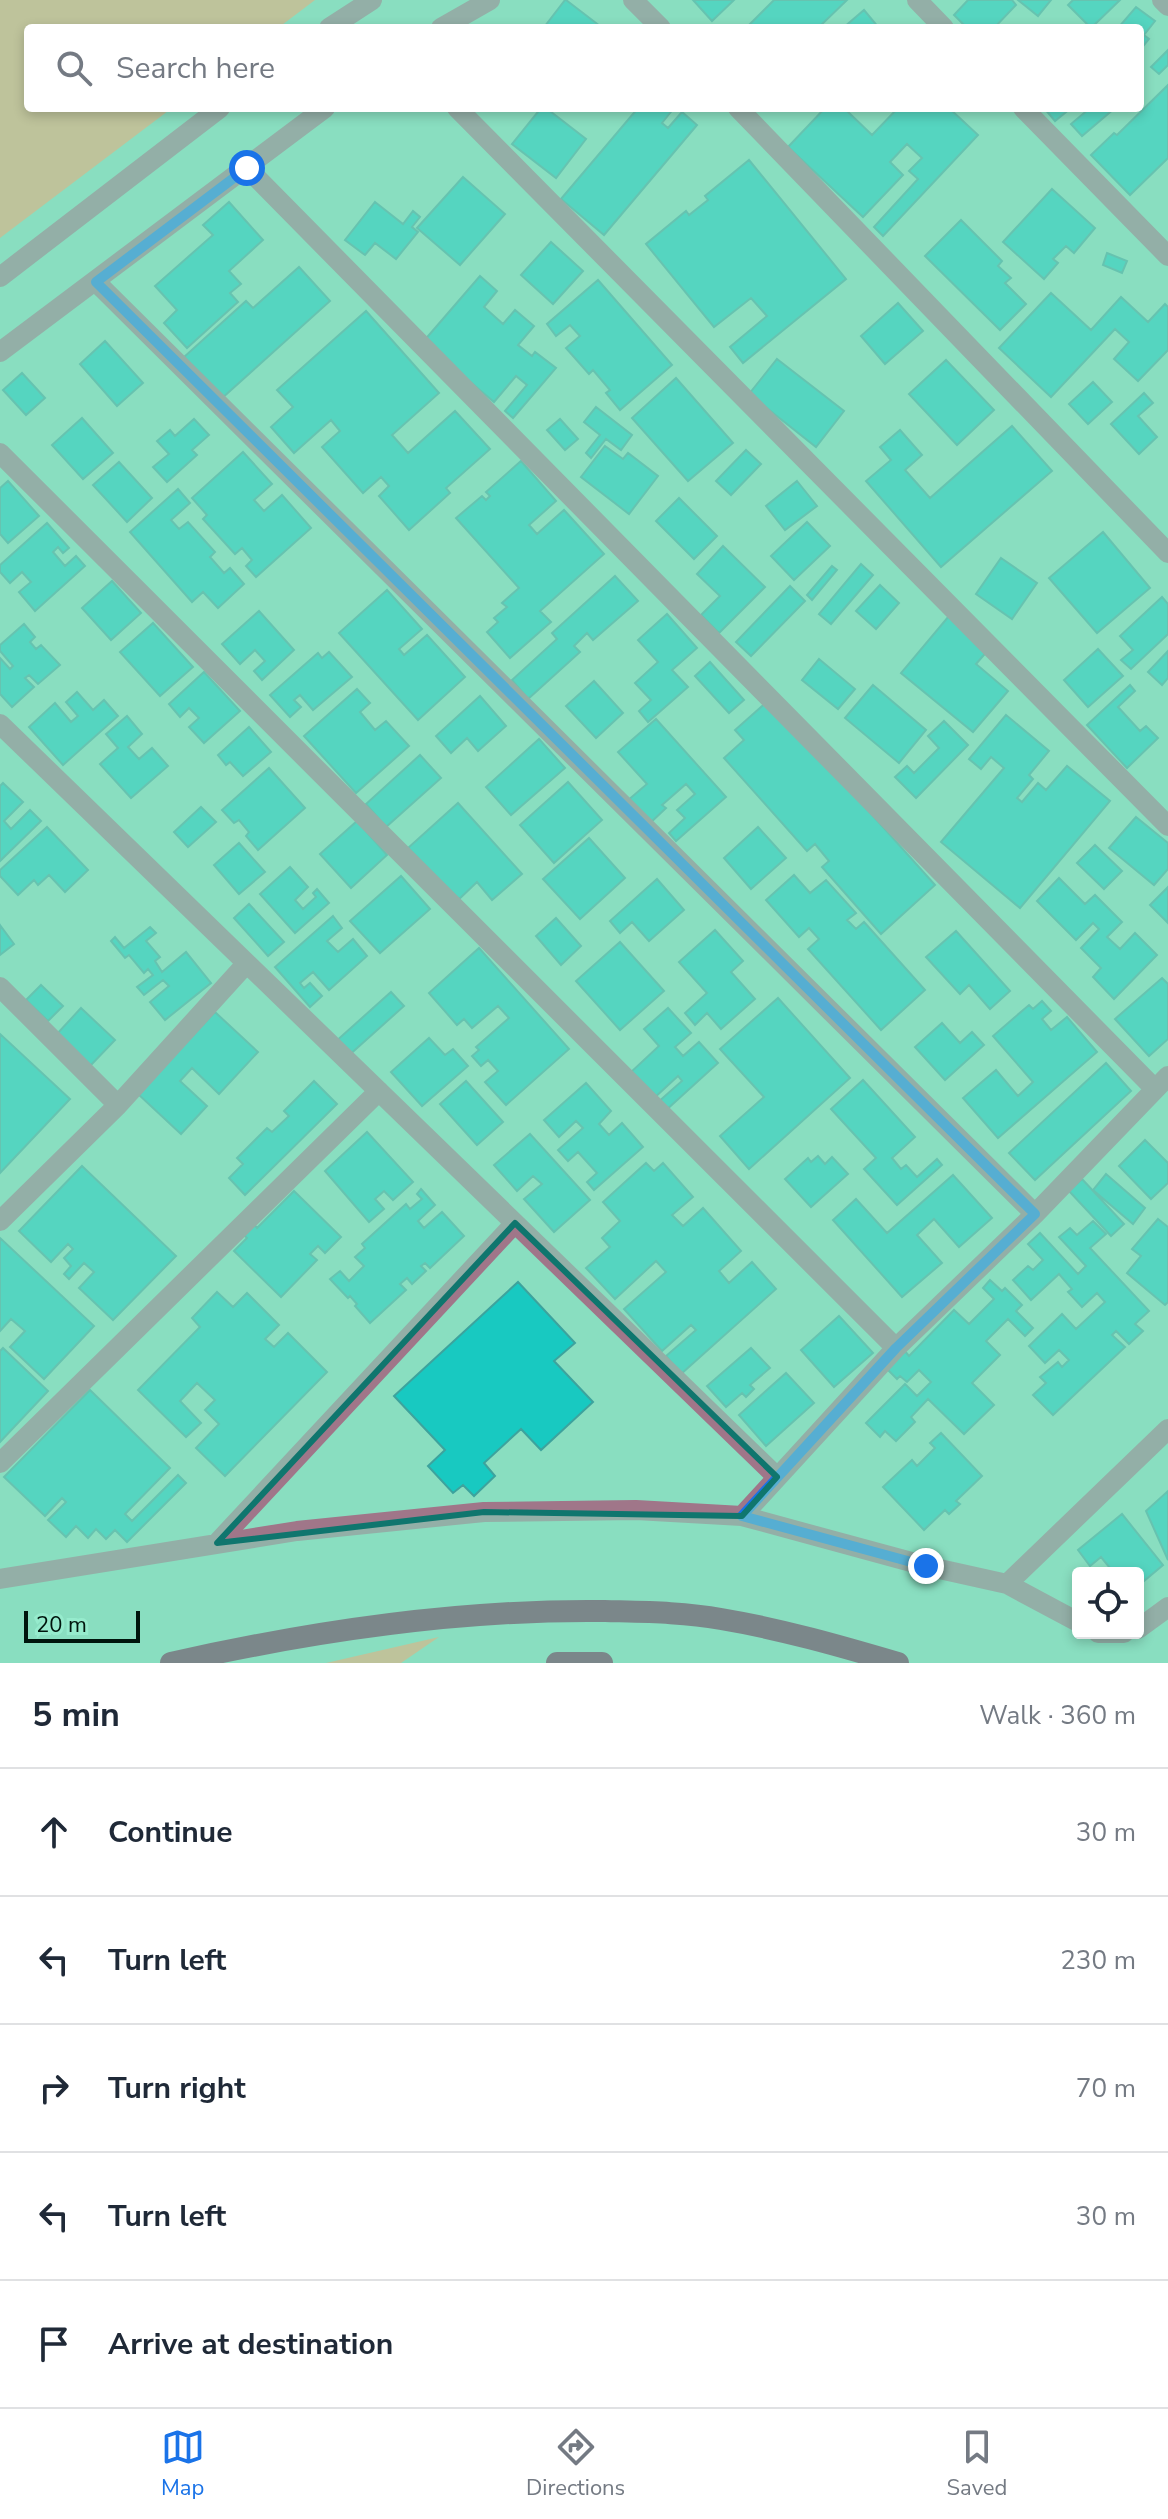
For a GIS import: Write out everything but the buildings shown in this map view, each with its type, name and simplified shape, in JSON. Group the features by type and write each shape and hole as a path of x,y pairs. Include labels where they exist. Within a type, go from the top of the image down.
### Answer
{"highway":[{"path":"171,1663 270,1641 339,1631 505,1612 570,1611 718,1618 797,1634 898,1663"},
{"path":"557,1663 602,1663"}],"street":[{"path":"335,24 372,0"},
{"path":"448,24 490,0"},
{"path":"633,0 657,24"},
{"path":"917,0 940,24"},
{"path":"1162,0 1168,6"},
{"path":"0,277 215,112"},
{"path":"0,352 320,112"},
{"path":"461,112 1168,826"},
{"path":"742,112 1168,553"},
{"path":"1027,112 1168,256"},
{"path":"247,168 1161,1082 1035,1214 896,1348 742,1516"},
{"path":"96,282 1035,1214"},
{"path":"0,453 896,1348"},
{"path":"0,724 777,1477"},
{"path":"0,1221 118,1105 246,964"},
{"path":"0,987 118,1105"},
{"path":"0,1463 379,1091"},
{"path":"217,1543 515,1223"},
{"path":"1007,1584 1168,1429"},
{"path":"0,1579 297,1531 484,1512 636,1510 742,1516 926,1566 1007,1584 1072,1619"},
{"path":"1144,1625 1168,1607"}],"highlighted area":[{"path":"515,1223 777,1477 742,1516 484,1512 217,1543"}],"shaded area":[{"path":"0,0 315,0 283,24 24,24 24,112 167,112 0,238"},
{"path":"439,1637 401,1663 326,1663"}],"route":[{"path":"247,168 96,282 1035,1214 896,1348 742,1516 926,1566"}]}
